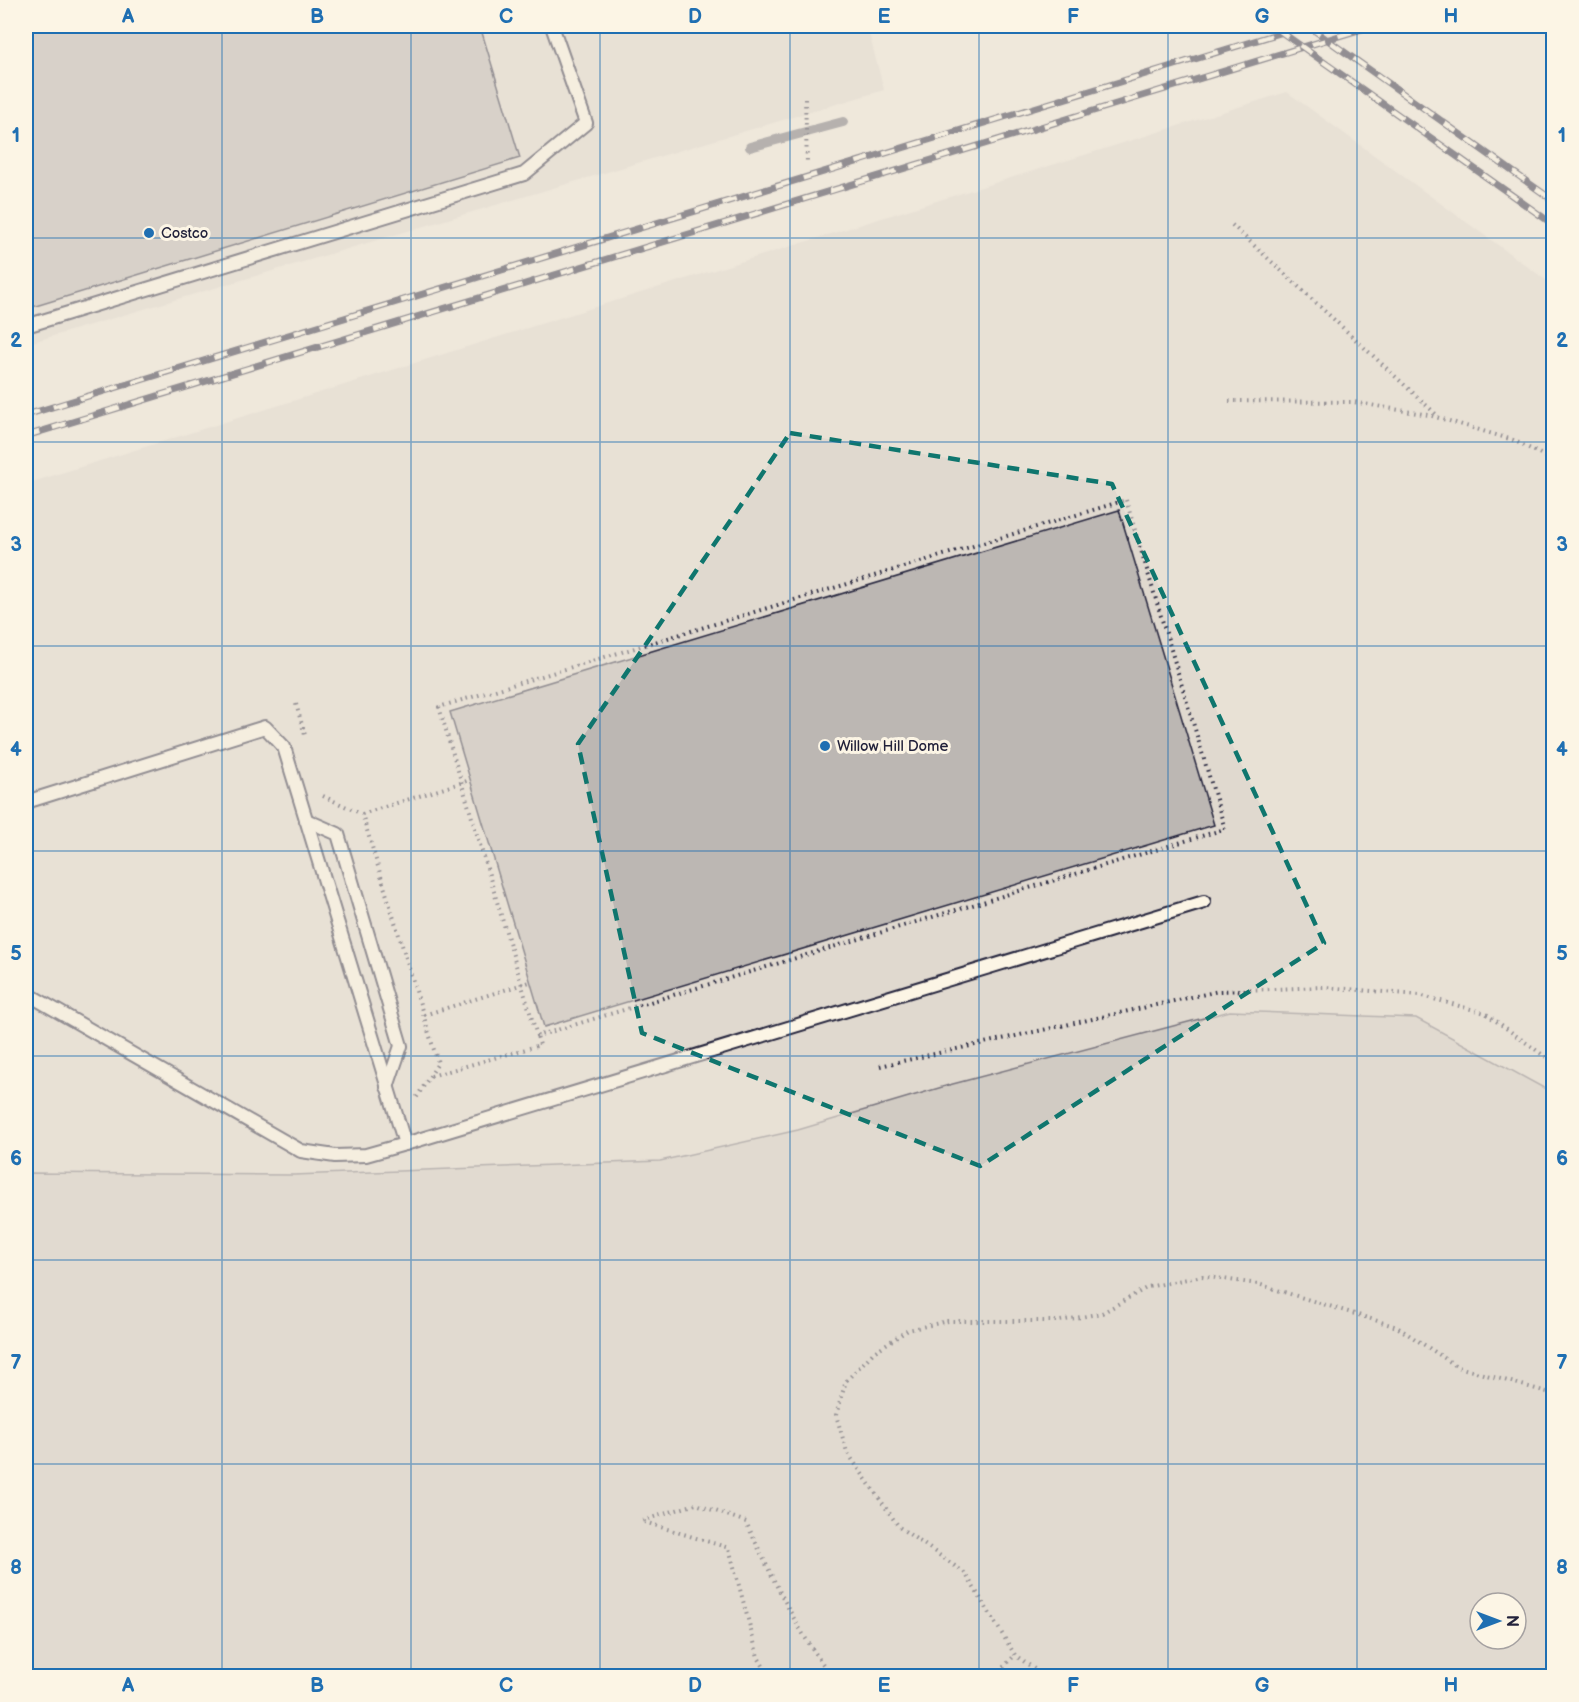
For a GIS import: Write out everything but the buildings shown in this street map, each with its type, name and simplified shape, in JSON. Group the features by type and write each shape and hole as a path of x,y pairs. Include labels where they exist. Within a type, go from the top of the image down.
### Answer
{"lane":[{"path":"26,326 524,174 586,123 552,26"},
{"path":"26,802 265,727 284,747 405,1144"},
{"path":"306,820 338,834 401,1046 387,1087"},
{"path":"26,993 301,1151 335,1156 366,1155 1204,902"}],"path":[{"path":"805,99 807,162"},
{"path":"1232,225 1440,418"},
{"path":"1229,400 1353,402 1440,418 1513,440 1554,461"},
{"path":"430,1076 540,1044 537,1036 439,707 1126,500 1225,829 537,1036"},
{"path":"362,814 470,780"},
{"path":"424,1015 530,982"},
{"path":"880,1066 1219,991 1325,987 1419,995 1485,1013 1554,1063"},
{"path":"1044,1677 1015,1655 965,1572 899,1527 847,1452 836,1415 846,1381 874,1352 908,1330 948,1321 1060,1321 1102,1313 1148,1287 1202,1276 1258,1284 1396,1327 1458,1367 1554,1394"},
{"path":"769,1677 758,1657 729,1548 641,1521 696,1504 746,1522 776,1585 831,1677"},
{"path":"995,1677 1015,1655"}],"highlighted area":[{"path":"790,433 1112,484 1324,943 980,1166 642,1033 578,744"}],"shaded area":[{"name":"Costco","path":"26,26 867,26 884,90 26,344"},
{"path":"1287,92 1553,285 1553,1676 26,1676 26,484"},
{"path":"1230,1011 1416,1018 1553,1093 1553,1676 26,1676 26,1173 294,1175 660,1161 798,1130 949,1085"}],"waterway":[{"path":"750,147 843,122"}],"railway":[{"path":"26,415 1303,26"},
{"path":"1308,26 1554,201"},
{"path":"26,436 1372,26"},
{"path":"1277,29 1554,225"}],"place":[{"name":"Costco","path":"149,233"},
{"name":"Willow Hill Dome","path":"825,746"}]}
